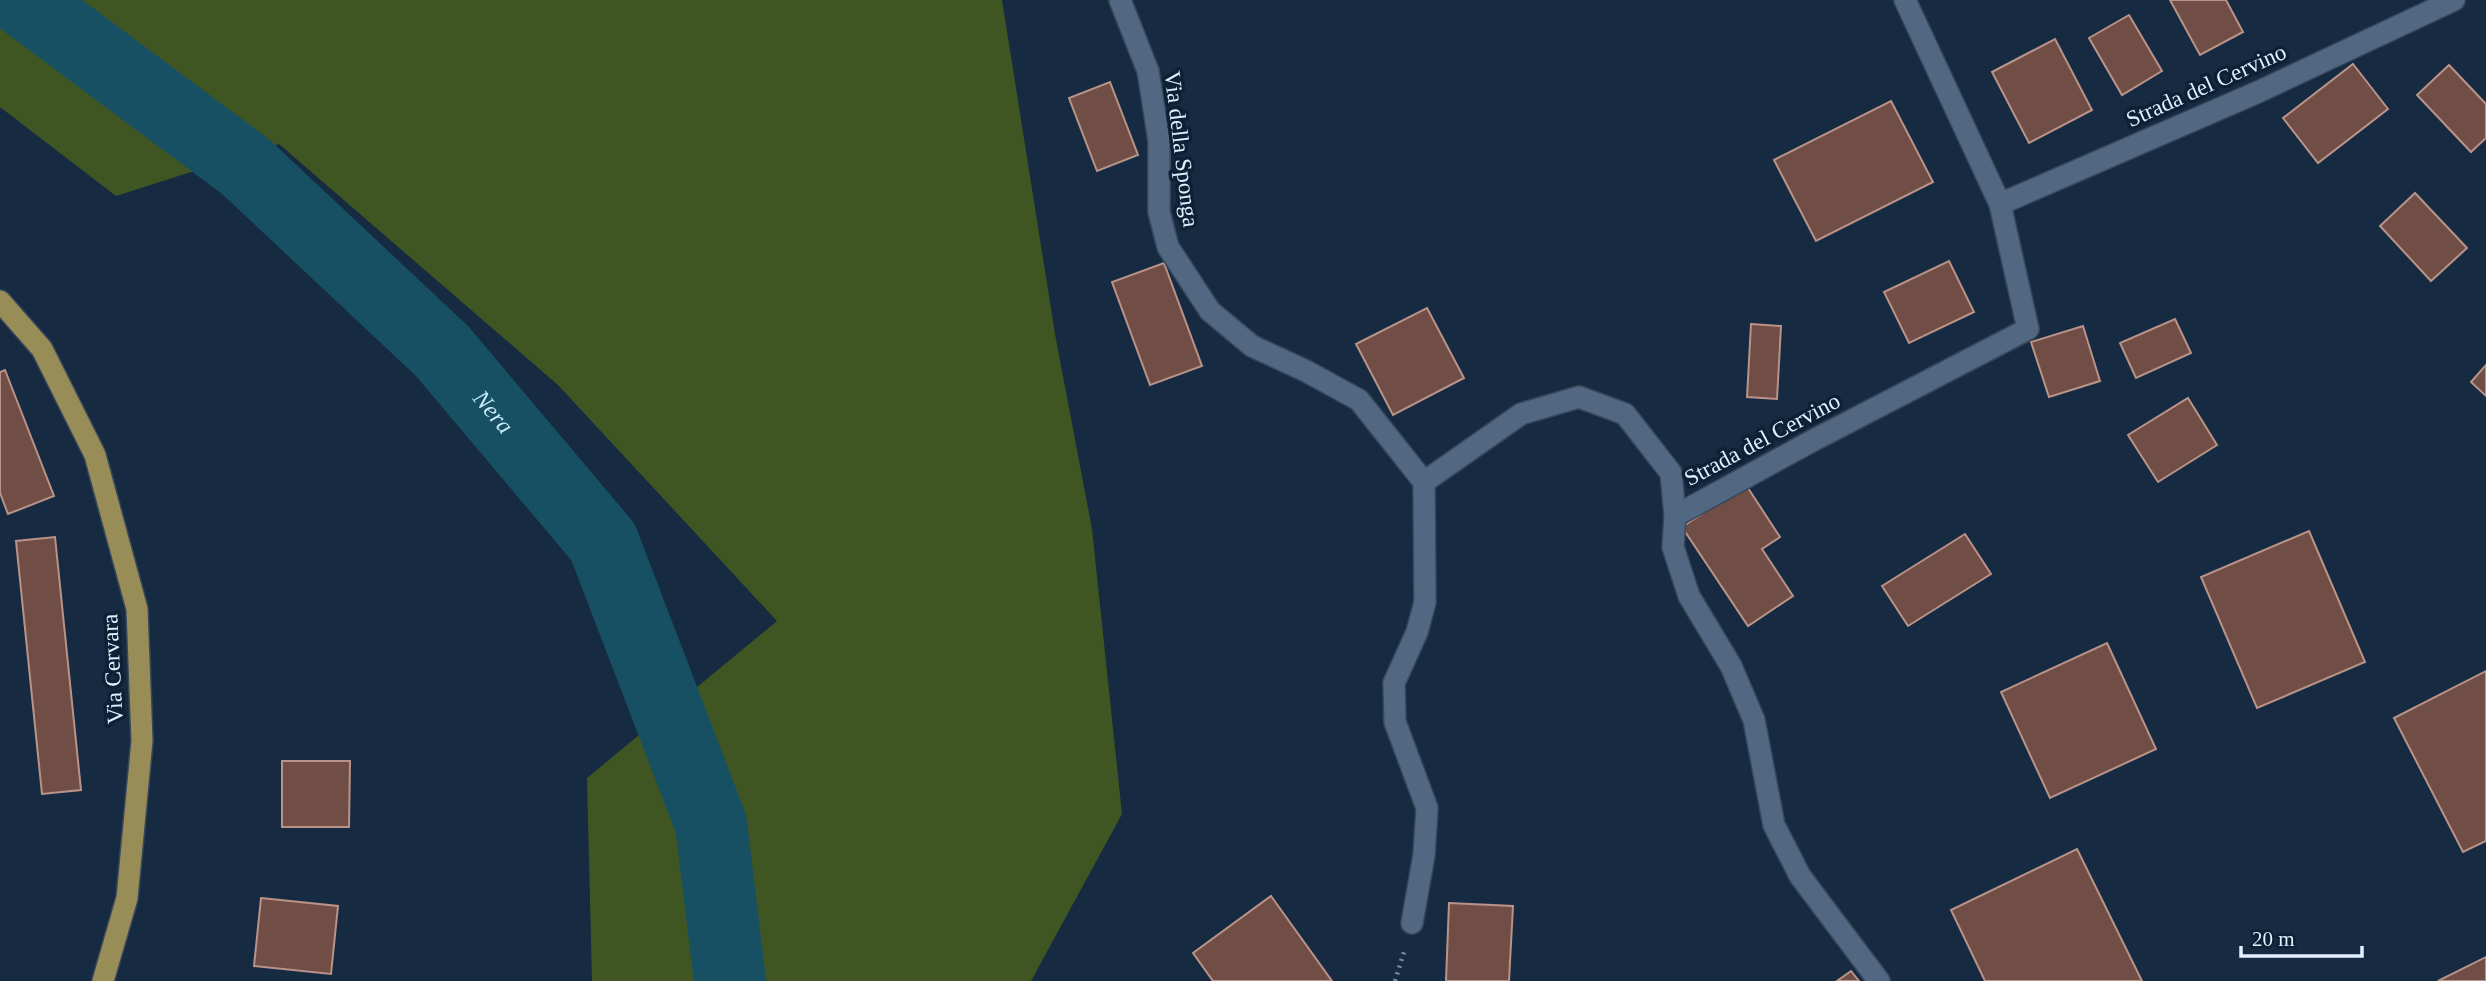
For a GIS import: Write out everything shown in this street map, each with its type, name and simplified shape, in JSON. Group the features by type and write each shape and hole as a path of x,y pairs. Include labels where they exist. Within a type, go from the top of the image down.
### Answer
{"main road":[{"name":"Via Cervara","path":"0,301 42,348 96,455 138,610 142,741 127,898 103,981"}],"street":[{"name":"Via della Sponga","path":"1120,0 1147,71 1159,141 1159,212 1168,247 1210,311 1252,346 1359,400 1424,482"},
{"path":"1905,0 2000,204"},
{"name":"Strada del Cervino","path":"1424,482 1521,414 1579,397 1625,414 1671,473 1675,516 2028,329 2000,204 2258,92 2454,0"},
{"path":"1412,923 1424,855 1427,808 1395,722 1394,683 1417,632 1425,602 1424,482"},
{"path":"1675,516 1672,547 1689,596 1731,666 1755,720 1774,825 1800,876 1879,981"}],"green space":[{"path":"0,0 1002,0 1055,334 1092,529 1122,814 1031,981 592,981 587,778 777,621 558,385 279,144 116,196 0,107"}],"building":[{"path":"2170,0 2226,0 2243,32 2200,55"},
{"path":"2129,15 2162,71 2122,95 2089,38"},
{"path":"2055,39 2092,110 2029,143 1992,72"},
{"path":"2353,64 2388,109 2318,163 2283,118"},
{"path":"2449,65 2486,104 2486,138 2471,152 2417,95"},
{"path":"1110,82 1138,155 1097,171 1069,98"},
{"path":"1891,101 1933,182 1816,241 1774,160"},
{"path":"2415,193 2467,248 2431,281 2380,226"},
{"path":"1949,261 1974,312 1909,343 1884,292"},
{"path":"1164,263 1202,366 1150,385 1112,282"},
{"path":"1427,308 1464,378 1393,415 1356,344"},
{"path":"2175,319 2191,353 2136,378 2120,343"},
{"path":"1751,324 1781,326 1777,399 1747,397"},
{"path":"2083,326 2100,381 2049,397 2031,342"},
{"path":"2486,365 2486,396 2471,382"},
{"path":"5,370 54,496 8,514 0,493 0,372"},
{"path":"2188,398 2217,445 2158,482 2128,435"},
{"path":"1746,485 1780,537 1762,549 1793,596 1748,626 1682,527"},
{"path":"2309,531 2365,662 2257,708 2201,577"},
{"path":"1965,534 1991,574 1908,626 1882,586"},
{"path":"55,537 81,790 42,794 16,541"},
{"path":"2107,643 2156,749 2050,798 2001,692"},
{"path":"2486,671 2486,841 2463,852 2394,718"},
{"path":"282,761 350,761 349,827 282,827"},
{"path":"2077,849 2142,981 1985,981 1951,910"},
{"path":"1271,896 1332,981 1213,981 1193,953"},
{"path":"261,898 338,906 331,974 254,966"},
{"path":"1449,903 1513,906 1509,981 1446,981"},
{"path":"2486,957 2486,981 2438,981"},
{"path":"1851,971 1859,981 1837,981"}],"waterway":[{"name":"Nera","path":"22,0 246,167 442,351 603,542 711,824 730,981"}]}
